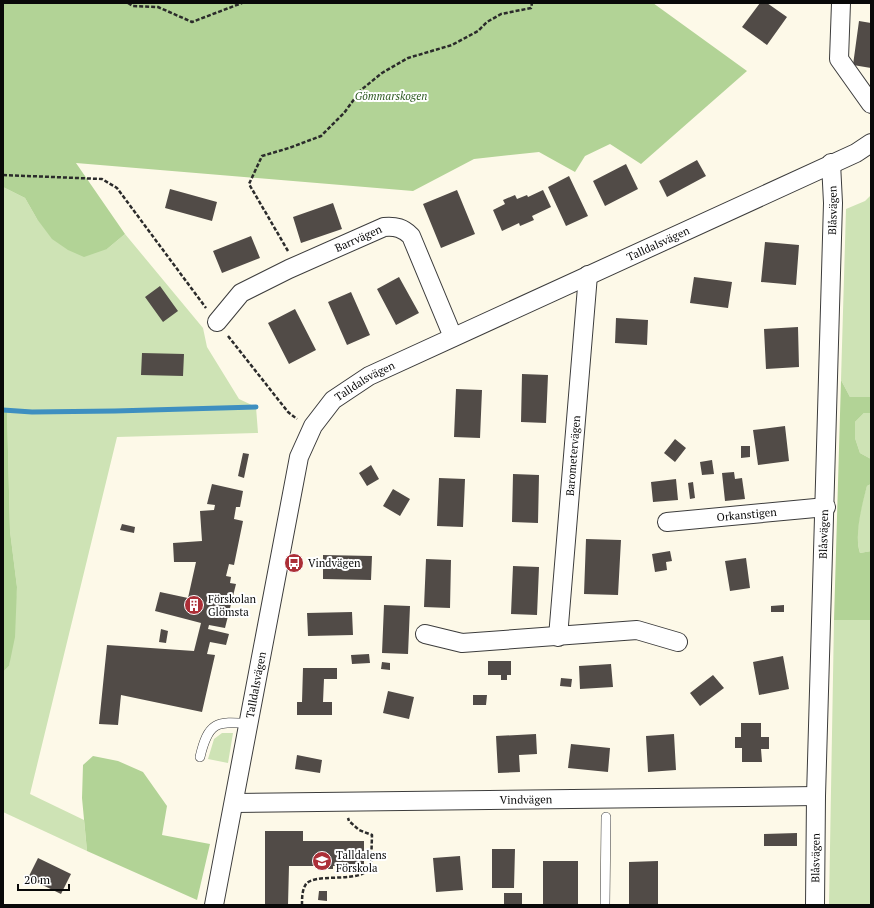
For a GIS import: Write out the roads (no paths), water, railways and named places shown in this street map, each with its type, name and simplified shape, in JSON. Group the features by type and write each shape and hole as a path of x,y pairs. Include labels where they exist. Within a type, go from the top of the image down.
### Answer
{"street":[{"path":"841,3 839,60 871,104"},
{"name":"Talldalsvägen","path":"214,905 235,803 299,457 321,414 333,400 369,376 831,163 856,153 871,143"},
{"name":"Blåsvägen","path":"815,905 816,796 826,507 833,203 831,163"},
{"name":"Barrvägen","path":"217,322 241,293 289,269 384,227 394,226 404,229 411,236 453,337"},
{"name":"Barometervägen","path":"558,637 588,275"},
{"name":"Orkanstigen","path":"667,522 826,507"},
{"path":"425,634 462,643 637,630 678,642"},
{"name":"Vindvägen","path":"235,803 816,796"}],"lane":[{"path":"200,757 208,733 217,724 228,721 249,724"},
{"path":"605,905 606,817"}],"waterway":[{"path":"3,410 32,412 256,407"}],"place":[{"name":"Vindvägen","path":"294,563"},
{"name":"Förskolan Glömsta","path":"194,605"},
{"name":"Talldalens Förskola","path":"322,861"}],"park label":[{"name":"Gömmarskogen","path":"391,96"}]}
